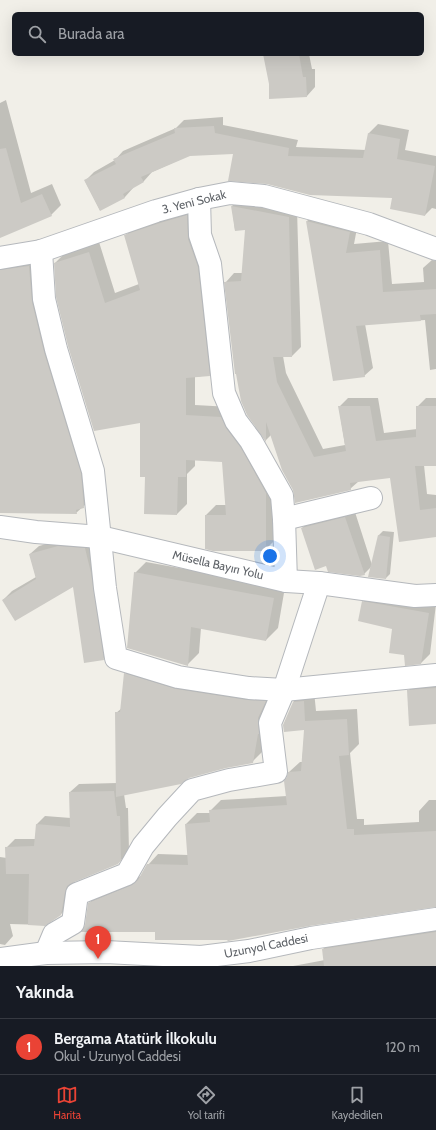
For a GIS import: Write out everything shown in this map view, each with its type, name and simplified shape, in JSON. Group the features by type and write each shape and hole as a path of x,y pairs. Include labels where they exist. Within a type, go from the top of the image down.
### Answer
{"street":[{"name":"3. Yeni Sokak","path":"0,258 41,252 156,211 199,198 230,193 264,196 369,224 436,249"},
{"path":"199,198 200,235 210,264 224,393 236,421 251,440 282,496 286,581"},
{"path":"41,252 44,299 56,349 93,471 105,588 116,658 178,677 249,688 284,690 436,675"},
{"path":"284,519 371,498"},
{"name":"Müsella Bayırı Yolu","path":"0,528 100,537 286,581 319,583 415,596 436,595"},
{"path":"46,953 54,934 73,923 77,894 127,874 143,846 166,817 192,790 230,780 276,772 270,723 284,690 319,583"},
{"name":"Uzunyol Caddesi","path":"0,959 46,953 106,952 201,957 249,951 310,938 436,919"}],"building":[{"path":"263,56 299,56 303,77 306,77 307,97 269,99 269,84"},
{"path":"214,126 215,133 289,148 288,156 363,158 368,133 400,139 397,159 435,166 425,216 390,209 392,198 310,195 267,184 228,181 233,154 190,156 141,177 144,182 123,194 125,198 100,211 84,180 116,164 113,159 175,133 174,128"},
{"path":"6,148 21,203 42,194 52,216 0,238 0,149"},
{"path":"231,206 289,217 292,357 273,357 277,382 314,457 346,451 338,406 370,406 376,441 416,437 416,406 436,406 436,466 415,466 420,510 436,508 436,537 399,542 390,478 350,483 351,490 295,503 293,490 282,470 266,422 266,442 247,415 241,401 235,374 224,282 241,281 245,230 235,231"},
{"path":"187,215 188,239 198,267 210,376 186,378 186,415 221,417 226,428 241,448 266,493 266,551 213,551 205,549 205,515 226,515 222,462 186,460 186,477 178,477 177,515 144,514 145,477 140,477 140,423 94,431 68,346 56,297 54,263 89,252 105,303 140,290 124,235"},
{"path":"306,221 350,232 346,253 380,250 383,292 436,289 436,314 420,315 421,321 356,326 365,377 333,381"},
{"path":"29,266 32,302 44,352 81,473 84,508 76,510 77,514 0,513 0,270"},
{"path":"345,517 365,575 360,576 328,572 326,566 315,570 301,528"},
{"path":"378,535 390,537 386,579 368,577"},
{"path":"58,546 85,548 91,573 104,660 84,663 73,587 15,621 2,600 36,579 29,554"},
{"path":"134,572 274,598 266,641 191,627 188,666 127,648"},
{"path":"362,601 429,613 421,664 405,666 404,655 389,653 392,629 358,621"},
{"path":"124,673 176,689 247,700 266,701 258,718 259,734 253,763 226,768 189,778 181,784 116,797 115,712 120,712"},
{"path":"436,688 436,724 409,726 407,690"},
{"path":"304,701 305,721 347,719 349,755 339,756 347,829 354,829 354,835 436,831 436,907 309,926 228,941 155,940 155,932 81,932 85,925 88,903 132,885 138,880 147,864 188,865 185,824 210,822 209,810 287,805 284,781 288,772 301,771 304,730 284,732 283,725 293,702"},
{"path":"114,791 117,816 120,816 121,860 118,864 67,886 61,915 45,926 28,925 29,874 6,874 5,847 34,846 36,824 70,827 69,792"},
{"path":"436,932 436,966 324,966 322,949"}],"place":[{"name":"Bergama Atatürk İlkokulu","path":"98,959"}]}
